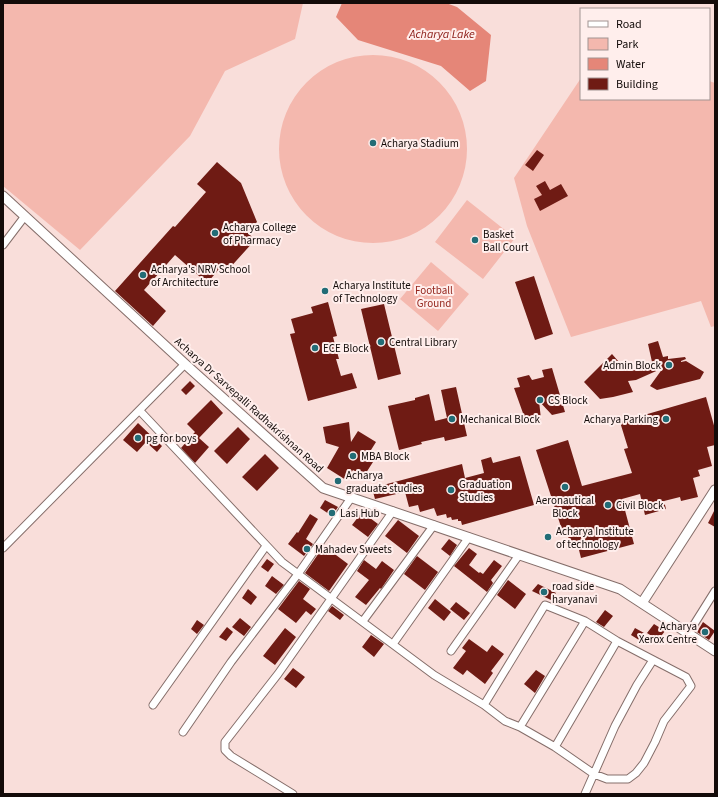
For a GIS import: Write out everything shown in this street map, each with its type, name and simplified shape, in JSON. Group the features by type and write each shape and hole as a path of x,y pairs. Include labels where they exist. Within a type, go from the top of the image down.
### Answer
{"street":[{"name":"Acharya Dr Sarvepalli Radhakrishnan Road","path":"3,196 185,364 323,488 620,589 715,651"},
{"path":"3,245 25,216"},
{"path":"3,548 185,364"},
{"path":"140,411 282,562 434,675 484,705 505,721 520,727 555,747 594,774 607,780 628,779 636,773 651,749 664,721 691,686 686,677 617,641 585,621 545,605 484,705"},
{"path":"642,603 715,490"},
{"path":"183,732 231,662 298,574 351,498"},
{"path":"293,794 231,756 225,750 225,742 278,674 393,511"},
{"path":"363,621 434,525"},
{"path":"393,644 469,537"},
{"path":"153,705 266,546"},
{"path":"451,651 519,555"},
{"path":"688,634 715,592"},
{"path":"520,727 585,621"},
{"path":"555,747 617,641"},
{"path":"585,794 615,726 637,685 653,660"}],"green space":[{"path":"3,3 303,3 295,39 225,71 190,136 80,250 3,186"},
{"name":"Acharya Stadium","path":"373,55 391,57 409,62 425,71 439,83 451,97 460,113 465,131 467,149 465,167 460,185 451,201 439,215 425,227 409,236 391,241 373,243 355,241 337,236 321,227 307,215 295,201 286,185 281,167 279,149 281,131 286,113 295,97 307,83 321,71 337,62 355,57"},
{"path":"580,79 580,100 710,100 710,81 715,83 715,326 711,327 701,301 571,337 527,226 514,178"},
{"name":"Basket Ball Court","path":"467,200 515,238 483,279 435,242"},
{"name":"Football Ground","path":"431,262 469,294 438,331 400,299"}],"water":[{"name":"Acharya Lake","path":"342,3 446,3 457,7 491,35 486,81 470,91 441,66 358,40 336,17"}],"building":[{"path":"537,150 544,155 533,171 525,165"},
{"path":"217,162 241,183 257,222 247,232 255,240 227,271 222,266 207,283 175,255 144,290 166,311 153,326 115,291 173,226 175,227 206,192 197,184"},
{"path":"545,181 550,190 561,184 568,196 540,211 534,199 542,195 536,186"},
{"path":"534,276 553,334 535,340 515,282"},
{"name":"ECE Block","path":"328,302 337,336 333,337 339,359 336,359 341,376 352,373 357,388 308,401 290,334 295,333 291,319 313,313 311,307"},
{"name":"Central Library","path":"384,304 401,374 378,380 361,309"},
{"path":"658,341 663,357 668,356 668,359 685,357 686,359 681,362 686,361 704,372 700,379 657,390 650,386 663,368 636,380 628,381 633,392 600,399 584,382 612,354 625,369 642,371 648,363 652,362 648,344"},
{"name":"CS Block","path":"552,368 565,412 552,415 539,401 541,419 533,421 524,416 514,388 520,387 517,378 529,375 532,380 544,377 542,370"},
{"path":"190,381 195,386 186,395 181,390"},
{"name":"Mechanical Block","path":"456,387 467,436 445,441 444,437 421,442 422,444 399,450 388,406 415,400 415,398 429,394 435,421 447,418 441,390"},
{"path":"706,397 715,429 715,445 707,447 712,466 698,470 700,476 693,478 698,497 681,501 680,497 664,501 666,509 645,515 640,494 622,499 634,544 581,558 577,542 570,544 567,532 563,533 536,450 568,440 582,486 632,473 624,449 628,448 620,422"},
{"path":"211,400 223,413 199,438 209,447 195,463 181,448 195,432 187,424"},
{"name":"MBA Block","path":"349,422 351,442 358,431 376,442 371,450 373,462 364,476 353,470 346,480 327,468 339,447 326,443 323,427"},
{"name":"pg for boys","path":"138,423 162,446 157,452 146,442 137,452 123,440"},
{"path":"238,427 250,439 227,464 214,451"},
{"path":"265,454 279,468 257,491 242,477"},
{"name":"Graduation Studies","path":"520,456 534,505 462,525 461,521 458,521 458,519 452,520 451,517 447,518 446,514 437,516 434,508 420,512 418,505 409,507 405,492 375,499 372,488 462,464 465,478 484,473 481,460 491,457 493,463"},
{"name":"Lasi Hub","path":"325,500 338,507 332,516 320,508"},
{"path":"715,509 715,527 708,523"},
{"path":"362,512 378,524 368,537 352,525"},
{"path":"310,514 318,519 306,539 313,544 304,556 288,544 297,532 298,533"},
{"path":"398,520 419,536 407,553 385,536"},
{"path":"449,539 457,545 450,556 441,549"},
{"path":"469,548 477,554 469,565 479,573 480,572 483,574 494,560 502,566 491,580 493,583 487,592 454,566"},
{"path":"328,549 348,564 329,591 305,573 321,550 325,553"},
{"path":"417,556 438,572 425,590 404,574"},
{"path":"267,559 274,564 268,572 261,567"},
{"path":"364,560 376,569 382,561 394,570 381,589 380,588 366,605 355,597 369,580 357,571"},
{"path":"272,576 284,585 276,594 265,586"},
{"path":"508,580 526,594 515,609 497,595"},
{"path":"299,581 310,589 303,599 316,609 311,615 306,611 296,623 278,609"},
{"name":"road side haryanavi","path":"538,584 556,593 551,600 532,591"},
{"path":"248,589 257,597 251,605 242,598"},
{"path":"435,599 451,612 444,621 428,608"},
{"path":"456,602 470,613 464,620 450,609"},
{"path":"332,606 344,615 340,620 328,611"},
{"path":"605,610 613,616 604,627 596,622"},
{"path":"240,618 251,627 244,636 232,627"},
{"path":"197,620 204,625 197,634 191,629"},
{"name":"Acharya Xerox Centre","path":"703,622 715,631 709,640 697,632"},
{"path":"654,624 665,631 658,640 647,633"},
{"path":"227,627 233,632 226,641 219,637"},
{"path":"285,628 296,637 275,665 263,656"},
{"path":"635,628 644,633 639,640 631,635"},
{"path":"371,635 384,644 374,657 362,647"},
{"path":"469,639 487,652 492,645 504,654 491,671 493,673 485,684 467,670 463,675 453,668 466,651 462,648"},
{"path":"293,668 305,677 296,688 284,679"},
{"path":"536,670 545,676 535,693 524,684"}],"place":[{"name":"Acharya Stadium","path":"373,143"},
{"name":"Acharya College of Pharmacy","path":"215,233"},
{"name":"Basket Ball Court","path":"475,240"},
{"name":"Acharya's NRV School of Architecture","path":"143,275"},
{"name":"Acharya Institute of Technology","path":"325,291"},
{"name":"Central Library","path":"381,342"},
{"name":"ECE Block","path":"315,348"},
{"name":"Admin Block","path":"669,365"},
{"name":"CS Block","path":"540,400"},
{"name":"Mechanical Block","path":"452,419"},
{"name":"Acharya Parking","path":"666,419"},
{"name":"pg for boys","path":"138,438"},
{"name":"MBA Block","path":"353,456"},
{"name":"Acharya graduate studies","path":"338,481"},
{"name":"Aeronautical Block","path":"565,487"},
{"name":"Graduation Studies","path":"451,490"},
{"name":"Civil Block","path":"608,505"},
{"name":"Lasi Hub","path":"332,513"},
{"name":"Acharya Institute of technology","path":"548,537"},
{"name":"Mahadev Sweets","path":"307,549"},
{"name":"road side haryanavi","path":"544,592"},
{"name":"Acharya Xerox Centre","path":"705,632"}]}
